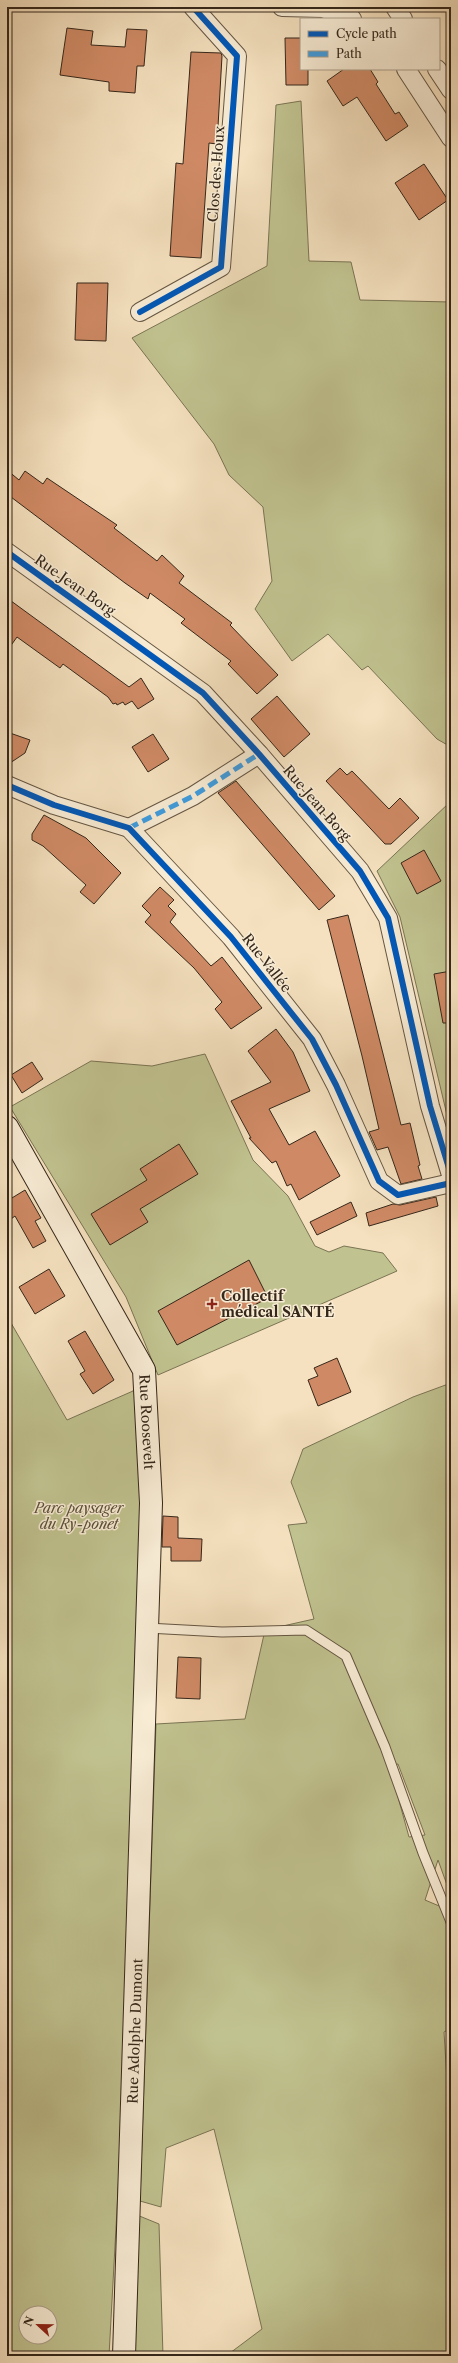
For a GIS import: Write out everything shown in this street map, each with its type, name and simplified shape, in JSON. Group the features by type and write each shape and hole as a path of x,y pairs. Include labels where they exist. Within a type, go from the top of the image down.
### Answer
{"main road":[{"name":"Rue Roosevelt","path":"7,1127 144,1370 151,1503 146,1628 146,1705"},
{"name":"Rue Adolphe Dumont","path":"124,2356 146,1705"}],"street":[{"name":"Clos des Houx","path":"140,312 221,267 238,56 193,7"},
{"path":"282,7 323,8 349,18"},
{"path":"395,7 402,18"},
{"path":"407,70 451,138"},
{"path":"438,70 451,90"},
{"name":"Rue Jean Borg","path":"7,552 203,693 259,754 360,871 388,918 430,1106 451,1175"},
{"path":"129,828 193,796 259,754"},
{"name":"Rue Vallée","path":"7,784 54,805 129,828 231,937 312,1039 336,1085 379,1181 398,1194 451,1183"}],"lane":[{"path":"146,1628 222,1632 306,1630 346,1656 385,1747 423,1853 451,1922"}],"green space":[{"path":"301,101 309,261 351,262 360,300 451,302 451,747 437,739 368,666 362,670 328,634 292,661 255,609 272,581 263,507 229,475 214,444 132,338 267,266 276,105"},
{"path":"451,797 451,1132 400,917 377,871 449,803"},
{"path":"205,1054 253,1160 288,1196 315,1246 329,1252 344,1246 383,1253 397,1271 158,1375 126,1297 10,1107 91,1061 152,1066"},
{"name":"Parc paysager du Ry-ponet","path":"7,1316 67,1420 133,1391 144,1370 126,2044 109,2356 7,2356"},
{"path":"451,1383 451,1896 438,1860 425,1900 451,1911 451,2028 444,2032 448,2097 451,2098 451,2356 226,2356 262,2329 214,2129 166,2148 161,2207 140,2201 156,1724 245,1719 265,1630 314,1619 288,1525 307,1523 291,1482 303,1449 413,1397","holes":["398,1764 425,1835 409,1837 393,1779"]},
{"path":"137,2215 159,2224 163,2356 133,2356"}],"building":[{"path":"67,28 93,31 91,45 125,47 127,29 147,30 144,66 137,66 135,93 109,91 109,82 60,75"},
{"path":"285,38 300,38 300,70 308,70 308,85 286,85"},
{"path":"191,52 221,53 222,56 217,144 209,143 201,258 170,256 176,163 183,164"},
{"path":"343,70 371,70 378,82 376,84 395,114 399,112 408,126 386,141 357,97 343,106 327,81"},
{"path":"424,164 448,200 419,220 395,183"},
{"path":"77,283 108,283 106,341 75,340"},
{"path":"7,470 19,480 25,471 43,484 47,478 117,525 114,528 157,561 162,555 184,576 179,583 232,623 230,625 278,675 257,694 228,664 231,661 181,623 185,619 150,593 148,599 125,583 7,494"},
{"path":"7,598 129,687 141,678 154,699 138,709 132,701 125,705 123,702 117,705 116,703 113,704 108,697 63,664 60,668 17,637 7,651"},
{"path":"277,696 310,734 284,757 251,719"},
{"path":"7,732 30,740 25,753 7,765"},
{"path":"153,734 169,759 148,772 132,747"},
{"path":"340,768 347,775 352,771 389,809 400,798 419,818 391,844 385,844 326,781"},
{"path":"236,781 335,896 319,910 218,793"},
{"path":"44,815 86,838 121,873 94,904 80,892 86,885 43,846 32,840 32,834"},
{"path":"424,850 441,881 417,894 401,863"},
{"path":"160,887 174,900 168,906 176,914 170,922 211,966 222,957 262,1008 231,1029 215,1009 222,1002 194,968 145,922 151,915 142,906"},
{"path":"348,915 401,1125 410,1123 422,1179 401,1184 388,1147 377,1150 369,1132 379,1129 327,920"},
{"path":"451,971 451,1023 443,1023 434,974"},
{"path":"276,1029 293,1052 310,1091 269,1109 289,1145 315,1131 340,1176 299,1200 291,1184 287,1186 276,1161 272,1163 249,1138 251,1138 231,1101 271,1082 248,1051"},
{"path":"32,1062 43,1079 22,1093 11,1075"},
{"path":"179,1144 198,1174 140,1209 148,1222 110,1245 91,1214 147,1180 140,1169"},
{"path":"25,1190 41,1218 35,1221 46,1241 33,1248 15,1216 7,1222 7,1201"},
{"path":"436,1197 438,1206 369,1226 366,1213 393,1204 400,1205"},
{"path":"351,1202 357,1216 317,1235 310,1222"},
{"name":"Collectif médical SANTÉ","path":"249,1260 268,1298 177,1345 158,1311"},
{"path":"49,1269 65,1296 35,1314 19,1287"},
{"path":"85,1331 114,1380 93,1394 80,1374 85,1371 68,1341"},
{"path":"337,1358 351,1392 318,1406 308,1380 318,1376 314,1368"},
{"path":"163,1516 178,1517 178,1538 202,1539 201,1561 171,1561 171,1547 162,1547"},
{"path":"178,1657 201,1658 200,1699 176,1698"}],"marked path":[{"path":"129,828 193,796 259,754"}],"cycle path":[{"path":"140,312 221,267 237,56 193,7"},
{"path":"7,552 203,693 259,754 360,871 388,918 430,1106 451,1175"},
{"path":"7,785 54,805 129,828 231,937 312,1039 336,1085 379,1181 398,1195 451,1183"}],"place":[{"name":"Collectif médical SANTÉ","path":"212,1304"}]}
